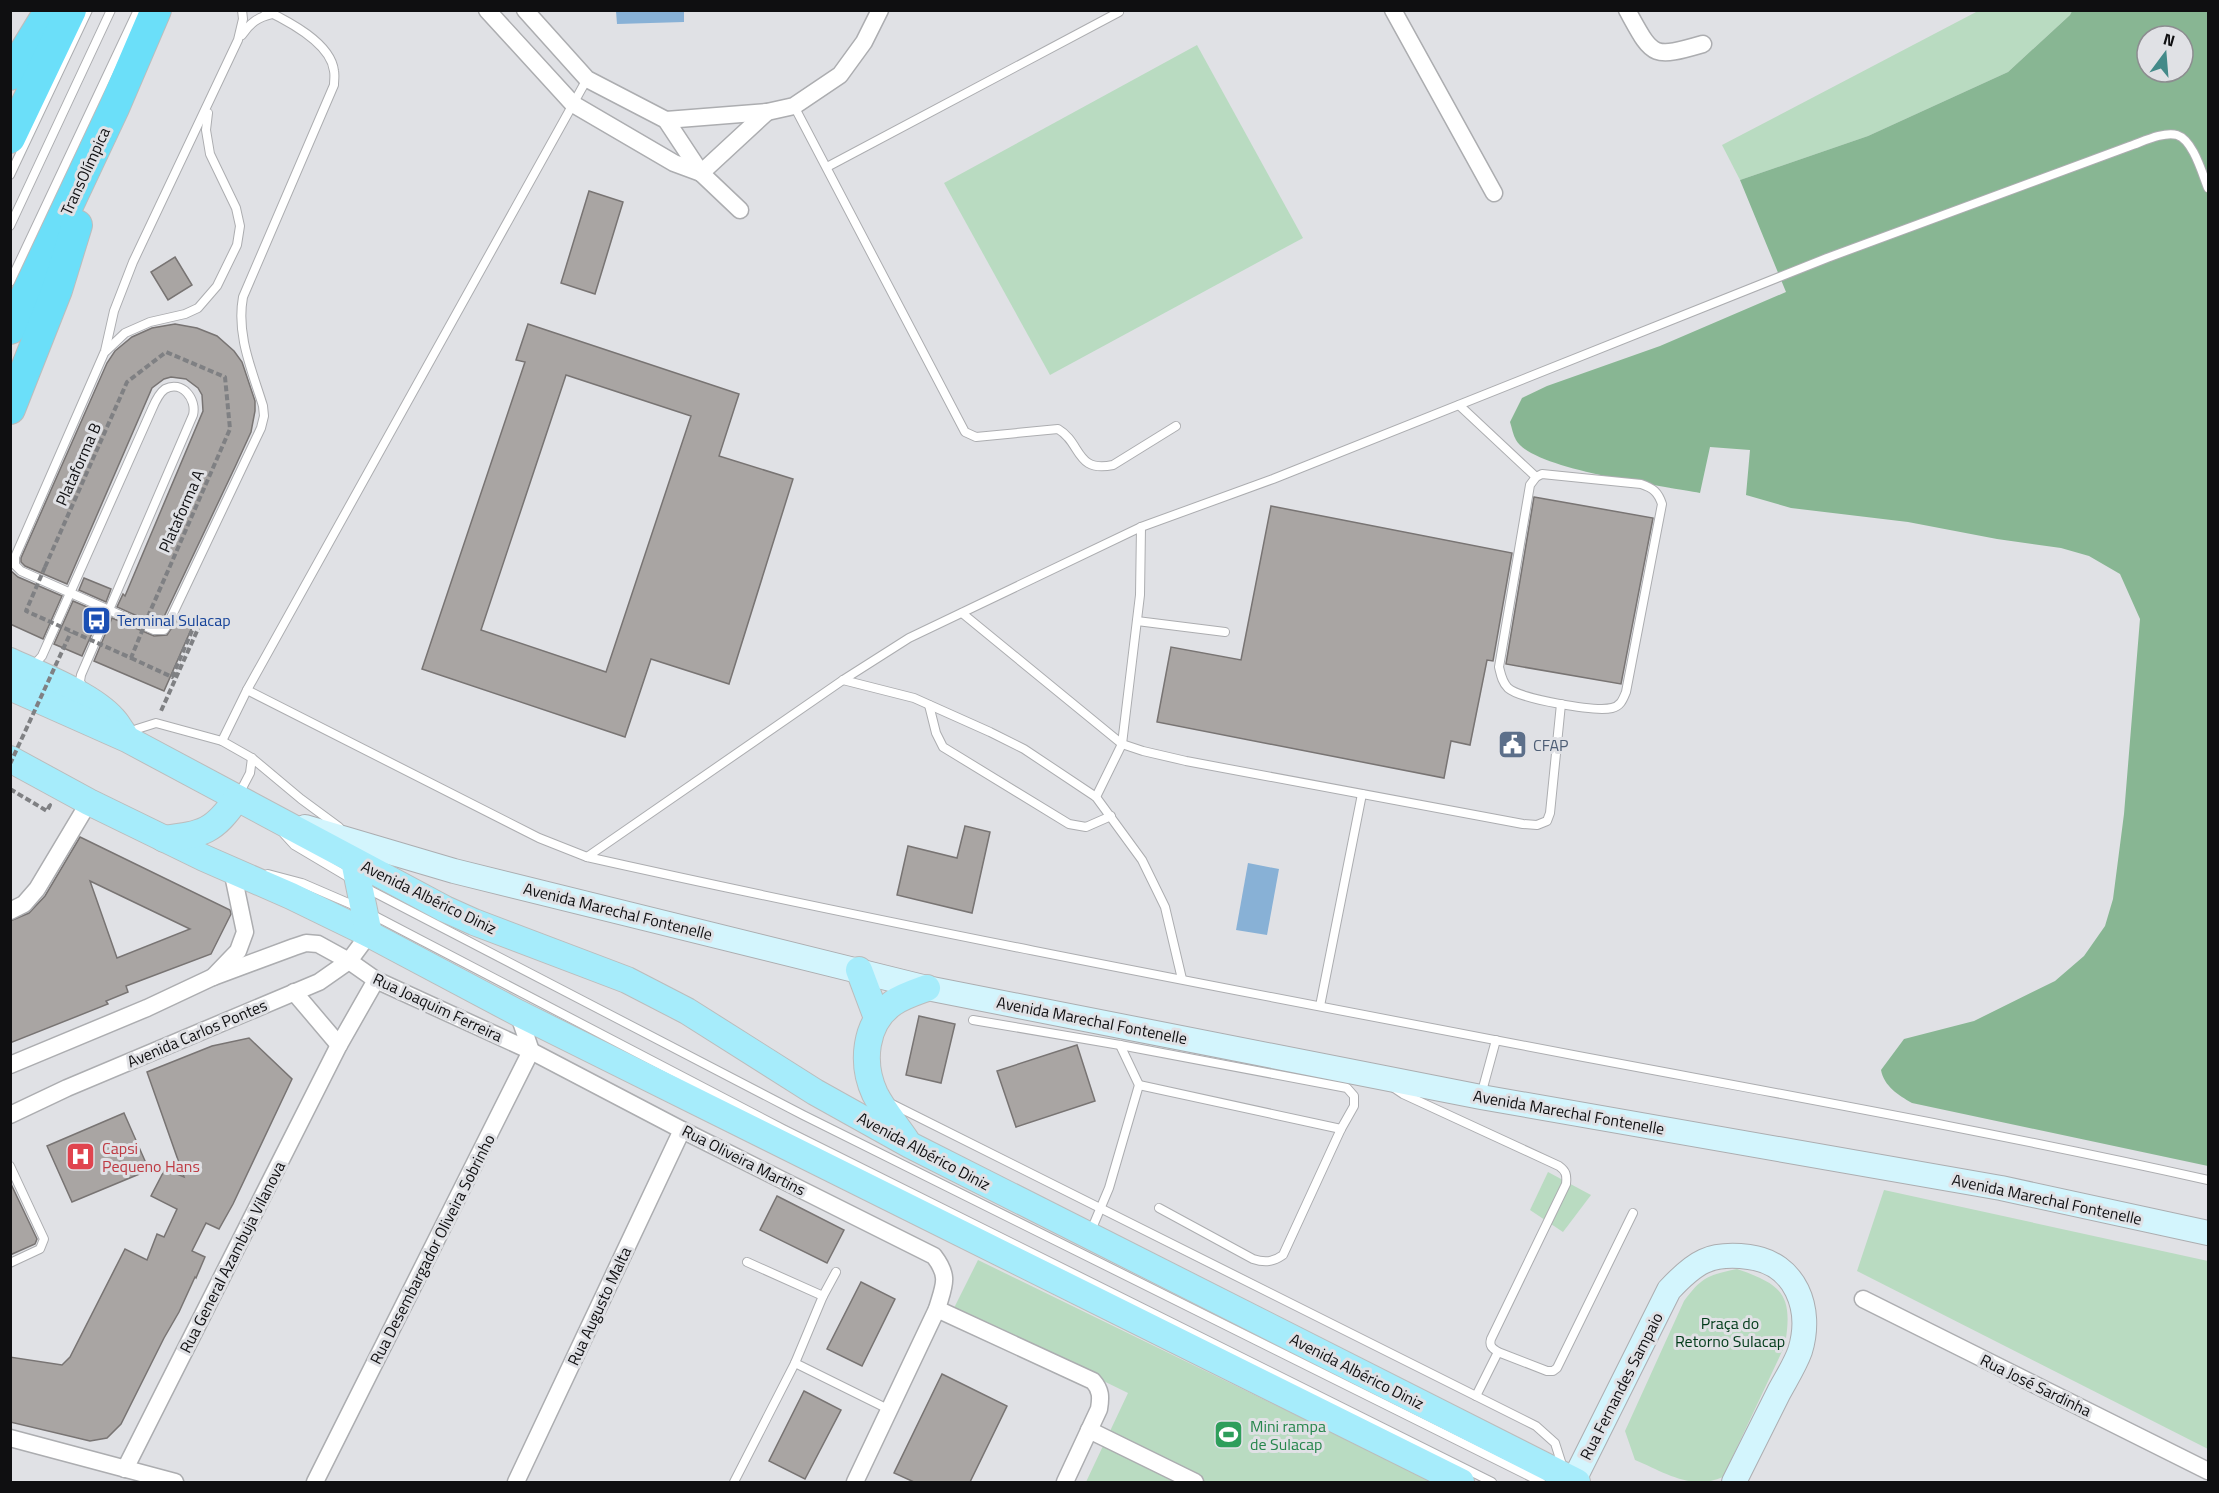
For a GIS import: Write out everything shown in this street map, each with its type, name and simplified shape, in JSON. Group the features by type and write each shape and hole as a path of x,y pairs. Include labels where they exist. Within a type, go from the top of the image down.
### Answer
{"highway":[{"path":"10,75 50,10"},
{"path":"10,138 72,10"},
{"name":"TransOlímpica","path":"10,329 114,108 145,14"},
{"path":"10,409 57,290 114,108"}],"main road":[{"path":"14,671 93,703 114,719 127,740"},
{"path":"14,671 127,740 237,798 226,814 204,832 164,839"},
{"path":"10,759 164,839 232,870 367,922 518,1013 1461,1482"},
{"name":"Avenida Albérico Diniz","path":"237,798 474,922 602,969 637,985 687,1011 815,1092 910,1145 1572,1481"},
{"path":"360,863 367,922"},
{"name":"Avenida Marechal Fontenelle","path":"360,863 453,871 927,988 1481,1097 2001,1188 2208,1233"},
{"path":"859,970 877,1018"},
{"path":"910,1145 876,1096 870,1081 866,1056 870,1035 877,1018 894,1002 927,988"},
{"name":"Rua Fernandes Sampaio","path":"1572,1481 1670,1290 1690,1268 1707,1259 1732,1255 1761,1258 1785,1271 1798,1291 1805,1315 1800,1351 1734,1482"}],"street":[{"path":"488,10 573,104 674,163 700,173"},
{"path":"525,10 587,79 666,120 700,173 740,210"},
{"path":"666,120 766,112 794,106 840,75 864,42 880,10"},
{"path":"1393,10 1494,193"},
{"path":"1627,10 1647,45 1657,51 1670,53 1703,44"},
{"path":"700,173 766,112"},
{"path":"10,911 24,904 37,889 89,802"},
{"path":"10,1065 213,978 238,951 245,932 232,870"},
{"name":"Avenida Carlos Pontes","path":"10,1115 67,1088 319,982 349,961 367,922"},
{"name":"Rua Joaquim Ferreira","path":"213,978 306,943 318,944 349,961 376,980 531,1051"},
{"name":"Rua General Azambuja Vilanova","path":"124,1469 339,1046 376,980"},
{"path":"294,992 339,1046"},
{"path":"518,1013 531,1051"},
{"name":"Rua Oliveira Martins","path":"531,1051 682,1130 934,1256 942,1267 946,1279 936,1309"},
{"name":"Rua Desembargador Oliveira Sobrinho","path":"315,1482 531,1051"},
{"name":"Rua Augusto Malta","path":"516,1482 682,1130"},
{"name":"Rua José Sardinha","path":"1863,1299 2208,1471"},
{"path":"855,1482 936,1309 1093,1381 1099,1388 1101,1396 1099,1408 1065,1482"},
{"path":"1089,1430 1195,1482"},
{"path":"10,1438 175,1482"}],"lane":[{"path":"10,175 88,10"},
{"path":"10,226 111,10"},
{"path":"238,40 250,23 269,12 316,40 325,51 334,69 334,85 243,297 240,328 263,406 264,416 261,428 168,624 164,630 154,630 21,571 15,565 15,557 105,351 114,311 133,262 238,40 243,19 242,10"},
{"path":"827,167 1119,12"},
{"name":"TransOlímpica","path":"10,282 145,14"},
{"path":"222,741 247,690 587,79"},
{"path":"794,106 965,432 976,436 1058,429 1064,432 1080,457 1090,465 1101,467 1113,465 1176,426"},
{"path":"105,351 125,333 150,322 185,314 198,308 217,286 237,245 240,226 236,208 210,154 207,130 208,107"},
{"path":"587,857 843,680 909,638 1141,527 1274,479 1827,258 2164,135 2177,135 2190,146 2208,188"},
{"path":"14,671 34,665 42,656 152,409 165,389 171,387 182,389 194,400 193,415 81,675 80,681 83,689 93,703"},
{"path":"1459,405 1536,477"},
{"path":"1549,474 1641,484 1650,487 1658,494 1662,504 1626,692 1621,704 1611,708 1561,704 1522,695 1510,689 1502,680 1499,667 1530,485 1536,477 1549,474"},
{"path":"1096,797 1122,744 1140,595 1141,527"},
{"path":"962,613 1122,744 1186,761 1522,824 1537,825 1547,821 1550,813 1561,704"},
{"path":"1137,621 1225,632"},
{"path":"843,680 914,698 1011,742 1096,797 1142,860 1165,907 1182,979"},
{"path":"247,690 539,838 587,857 761,896 1320,1006 2055,1146 2208,1180"},
{"path":"929,705 936,733 943,747 1070,824 1086,827 1111,816"},
{"path":"127,740 137,729 156,723 222,741 252,758 322,816 360,863 803,1115 1541,1482"},
{"path":"237,798 250,774 252,758"},
{"path":"1320,1006 1362,794"},
{"path":"367,922 1492,1482"},
{"path":"973,1020 1347,1088 1354,1096 1354,1106 1341,1129 1283,1256 1274,1261 1263,1262 1253,1259 1158,1208"},
{"path":"1481,1097 1496,1040"},
{"path":"1089,1236 1109,1188 1140,1085 1120,1045"},
{"path":"1387,1078 1403,1094 1564,1170 1567,1177 1566,1184 1491,1339 1491,1348 1498,1352 1547,1371 1557,1368 1633,1213"},
{"path":"1140,1085 1341,1129"},
{"path":"876,1096 1536,1426 1555,1443 1572,1481"},
{"path":"10,1166 44,1239 40,1249 10,1263"},
{"path":"747,1262 823,1296"},
{"path":"734,1482 795,1363 823,1296 836,1272"},
{"path":"1476,1396 1498,1352"},
{"path":"795,1363 890,1410"}],"path":[{"name":"Plataforma B","path":"71,632 26,611 127,382"},
{"name":"Plataforma A","path":"131,658 230,429"},
{"path":"10,764 71,632 172,677 197,619 202,620 156,723"},
{"path":"10,784 50,805 47,811 10,789"}],"green space":[{"path":"1978,11 2072,11 2008,72 1868,136 1740,180 1722,145"},
{"path":"2072,11 2208,11 2208,1166 1912,1103 1888,1085 1881,1070 1904,1039 1974,1021 2055,981 2084,956 2105,926 2113,899 2124,814 2140,619 2120,574 2089,556 2061,548 1997,539 1908,522 1791,508 1746,495 1750,450 1710,447 1700,493 1601,475 1547,460 1527,451 1516,440 1510,422 1522,398 1547,386 1660,346 1786,292 1740,180 1868,136 2008,72"},
{"path":"1197,45 1303,238 1050,375 944,183"},
{"path":"1548,1172 1591,1195 1563,1232 1530,1210"},
{"path":"1884,1190 2208,1261 2208,1449 1857,1271"},
{"path":"978,1260 1433,1482 1086,1482 1128,1393 954,1308"},
{"name":"Praça do Retorno Sulacap","path":"1737,1269 1765,1281 1782,1295 1787,1315 1785,1345 1723,1477 1711,1481 1689,1481 1635,1460 1625,1431 1684,1301 1706,1278"}],"water":[{"path":"616,11 684,11 684,22 617,24"},
{"path":"1248,863 1279,869 1267,935 1236,930"}],"building":[{"path":"589,191 623,202 595,294 561,283"},
{"path":"175,257 192,285 168,300 151,272"},
{"path":"175,324 197,328 217,336 234,351 242,362 255,401 255,411 251,432 235,467 161,624 155,624 117,607 123,594 125,596 203,411 202,395 198,388 186,379 171,377 152,388 67,584 25,566 21,558 107,363 115,351 132,337 152,328"},
{"path":"528,324 739,394 719,456 793,479 729,684 651,659 625,737 422,669 525,362 516,360","holes":["566,375 691,416 606,672 481,630"]},
{"path":"1534,497 1653,518 1621,684 1506,664"},
{"path":"1271,506 1512,553 1493,661 1487,660 1470,745 1451,741 1444,778 1157,722 1171,647 1241,660"},
{"path":"10,570 18,577 62,596 43,639 10,624"},
{"path":"84,578 111,589 106,602 79,590"},
{"path":"73,601 101,613 82,656 54,644"},
{"path":"112,618 154,636 167,635 178,618 193,625 164,691 94,661"},
{"path":"965,826 990,832 972,913 897,895 908,846 957,858"},
{"path":"80,837 230,910 231,914 211,954 126,986 128,992 106,1001 108,1004 10,1043 10,921 29,913 45,896","holes":["90,881 190,929 117,958"]},
{"path":"919,1016 955,1024 941,1083 906,1075"},
{"path":"249,1038 292,1079 219,1229 206,1223 192,1251 205,1257 121,1424 107,1438 90,1441 10,1422 10,1357 62,1365 70,1357 125,1249 147,1260 157,1234 164,1237 177,1209 151,1196 165,1169 184,1177 147,1072 212,1046"},
{"path":"1077,1045 1095,1101 1016,1127 997,1071"},
{"path":"124,1113 149,1170 72,1202 47,1146"},
{"path":"10,1182 37,1239 35,1244 10,1255"},
{"path":"777,1196 844,1230 827,1263 760,1230"},
{"path":"861,1282 895,1299 862,1366 827,1349"},
{"path":"942,1374 1007,1406 970,1482 914,1482 894,1473"},
{"path":"804,1391 841,1410 805,1479 769,1461"}],"place":[{"name":"Terminal Sulacap","path":"96,620"},
{"name":"CFAP","path":"1512,745"},
{"name":"Capsi Pequeno Hans","path":"81,1157"},
{"name":"Mini rampa de Sulacap","path":"1229,1435"}]}
